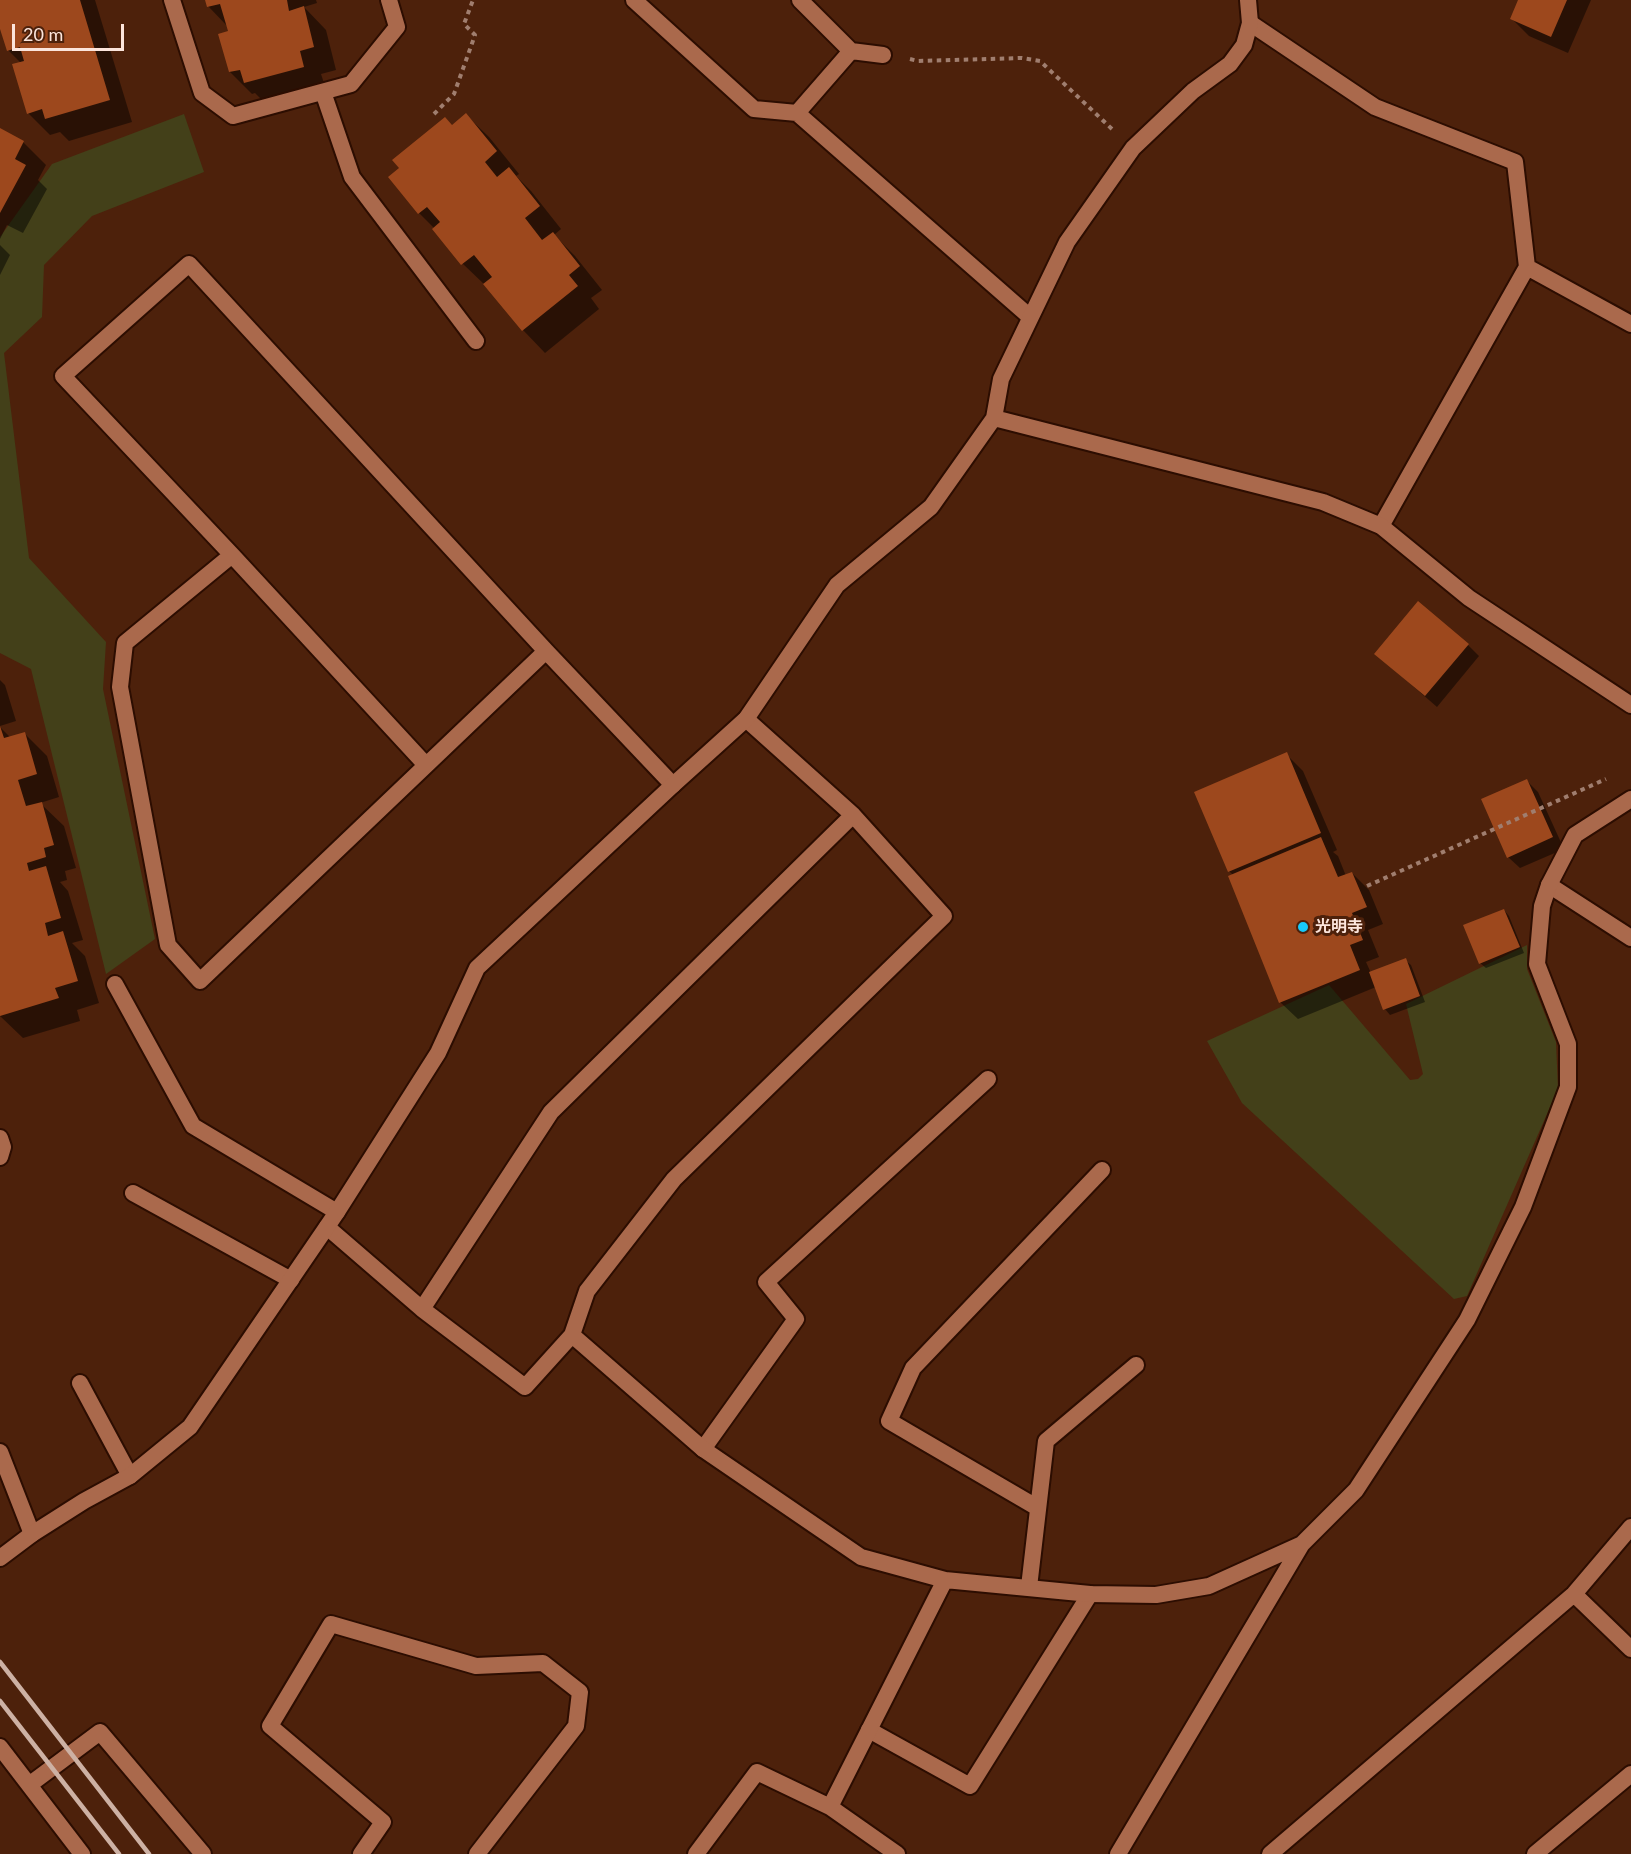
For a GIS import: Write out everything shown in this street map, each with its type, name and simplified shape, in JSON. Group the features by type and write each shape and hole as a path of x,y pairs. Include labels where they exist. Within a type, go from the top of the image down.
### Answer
{"street":[{"path":"172,0 202,93 233,116 351,84 397,27 389,0"},
{"path":"634,0 754,109 797,113 1030,317"},
{"path":"800,0 851,51 883,54"},
{"path":"0,1558 32,1534 84,1501 130,1476 190,1427 337,1212 438,1053 477,968 746,719 837,585 931,507 994,418 1001,379 1067,242 1133,148 1193,91 1230,64 1244,45 1250,23 1248,0"},
{"path":"1250,23 1375,107 1515,162 1527,267 1381,526"},
{"path":"797,113 851,51"},
{"path":"323,92 352,177 476,341"},
{"path":"425,764 63,376 189,264 546,651 673,785"},
{"path":"1527,267 1631,324"},
{"path":"994,418 1323,502 1381,526 1469,598 1631,705"},
{"path":"232,555 125,643 120,687 168,945 200,981 546,651"},
{"path":"327,1227 422,1309 525,1387 572,1335 587,1291 674,1179 944,916 853,815 746,719"},
{"path":"1118,1854 1302,1544 1356,1490 1467,1320 1522,1207 1568,1087 1568,1044 1537,964 1542,906 1549,885 1575,835 1631,799"},
{"path":"422,1309 551,1112 853,815"},
{"path":"1549,885 1631,938"},
{"path":"115,984 193,1126 337,1212"},
{"path":"703,1449 796,1318 766,1282 988,1079"},
{"path":"0,1138 3,1147 0,1158"},
{"path":"1038,1508 888,1421 913,1368 1102,1170"},
{"path":"134,1193 291,1280"},
{"path":"572,1335 703,1449 861,1557 945,1580 1090,1594 1156,1595 1209,1586 1302,1544"},
{"path":"1029,1587 1046,1441 1136,1365"},
{"path":"80,1383 130,1476"},
{"path":"0,1452 32,1534"},
{"path":"1270,1854 1574,1594 1631,1527"},
{"path":"830,1807 945,1580"},
{"path":"869,1730 970,1786 1090,1594"},
{"path":"1574,1594 1631,1649"},
{"path":"361,1854 383,1822 270,1726 331,1624 476,1666 543,1663 580,1692 576,1726 477,1854"},
{"path":"29,1785 100,1732 203,1854"},
{"path":"0,1748 82,1854"},
{"path":"696,1854 757,1772 830,1807 897,1854"},
{"path":"1535,1854 1631,1774"}],"path":[{"path":"434,114 454,94 475,35 464,24 473,0"},
{"path":"883,54 918,61 1022,58 1040,62 1133,148"},
{"path":"1367,886 1610,777"}],"shaded area":[{"path":"184,114 204,172 92,216 44,265 42,317 4,353 29,558 106,642 103,689 155,939 106,974 31,669 0,653 0,237 52,164"},
{"path":"1527,945 1527,969 1556,1042 1558,1089 1467,1296 1454,1299 1242,1103 1207,1041 1329,985 1410,1080 1418,1079 1423,1074 1406,1004"}],"building":[{"path":"0,0 80,0 110,100 45,119 42,109 27,114 12,64 24,61 20,47 7,51 0,29"},
{"path":"205,0 287,0 289,11 304,6 314,47 300,51 304,67 244,83 240,70 229,72 218,34 228,31 220,4 207,7"},
{"path":"1518,0 1567,0 1551,37 1510,19"},
{"path":"466,113 497,151 485,162 497,177 509,167 540,206 525,218 542,240 553,232 580,266 569,275 578,286 522,331 483,284 492,277 474,255 461,265 432,229 440,222 427,207 418,214 388,177 399,168 392,160 445,117 452,125"},
{"path":"0,128 24,141 15,159 26,165 0,213"},
{"path":"1418,601 1469,644 1425,696 1374,654"},
{"path":"0,726 4,738 25,732 37,774 18,780 26,806 42,802 54,845 44,848 46,857 27,863 29,871 46,866 61,918 45,923 48,936 63,931 78,981 55,988 59,998 0,1016"},
{"path":"1287,752 1321,833 1228,872 1194,792"},
{"path":"1527,779 1553,837 1507,858 1481,799"},
{"name":"光明寺","path":"1321,837 1338,877 1352,872 1367,907 1352,913 1363,940 1350,945 1360,970 1279,1003 1228,876"},
{"path":"1504,909 1520,947 1479,964 1463,925"},
{"path":"1406,958 1420,996 1383,1010 1369,972"}],"railway":[{"path":"0,1662 149,1854"},
{"path":"0,1701 119,1854"}],"place":[{"name":"光明寺","path":"1303,927"}]}
